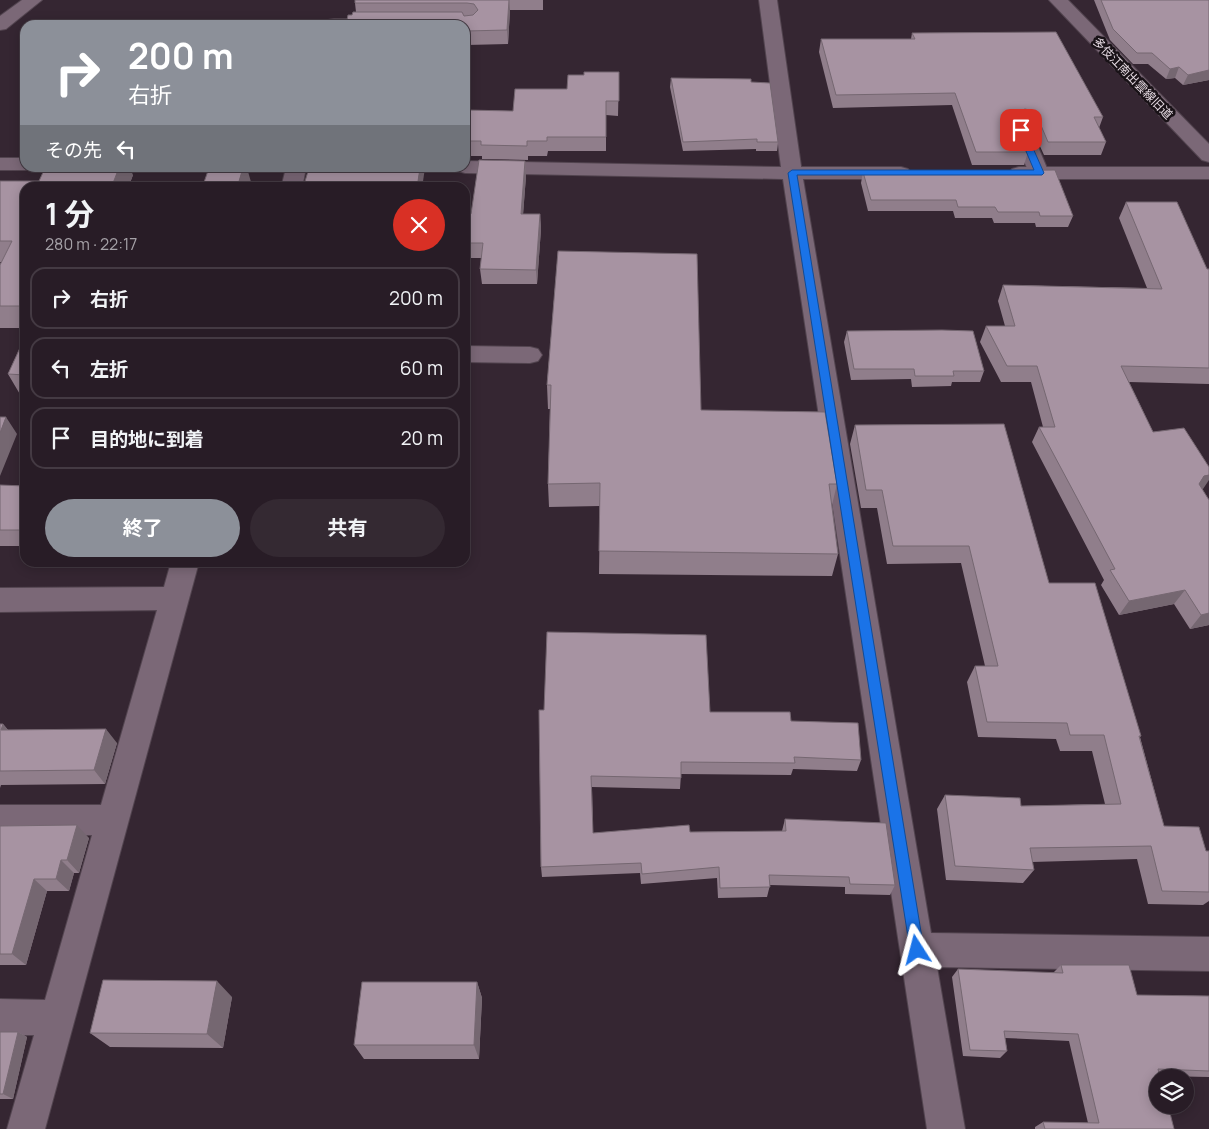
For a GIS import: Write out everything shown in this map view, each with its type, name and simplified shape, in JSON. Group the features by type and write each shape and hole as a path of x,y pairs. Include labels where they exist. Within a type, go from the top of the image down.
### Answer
{"street":[{"path":"0,25 33,0"},
{"path":"768,0 792,173 946,1129"},
{"name":"多伎江南出雲線旧道","path":"1058,0 1209,156"},
{"path":"335,19 348,20"},
{"path":"1021,130 1039,173"},
{"path":"0,164 20,164"},
{"path":"470,168 921,173"},
{"path":"1000,173 1209,173"},
{"path":"470,354 530,355"},
{"path":"26,1129 184,567"},
{"path":"0,600 175,598"},
{"path":"0,820 113,820"},
{"path":"917,950 1209,954"},
{"path":"0,1017 58,1018"}],"building":[{"path":"355,0 509,0 507,30 470,31 470,20 347,20 348,15 352,15 353,12 462,12 464,16 473,15 478,10 474,4 355,3"},
{"path":"1101,0 1209,0 1209,70 1188,75 1179,67 1170,69 1152,53 1137,53 1113,29"},
{"path":"1056,32 1103,117 1094,117 1106,142 1048,142 1037,116 1033,111 1025,109 1017,112 1013,118 1028,152 976,152 955,93 836,95 821,39 915,39 912,33"},
{"path":"584,72 619,72 619,101 606,101 606,137 547,137 547,141 527,141 527,146 481,145 481,141 470,141 470,110 513,111 515,89 567,89 568,75 584,75"},
{"path":"671,78 751,79 751,82 770,83 778,142 757,142 757,139 683,142"},
{"path":"479,160 525,161 521,214 540,214 536,270 480,269 483,243 470,243 471,214"},
{"path":"1055,170 1073,216 1040,216 1039,212 998,212 995,207 958,207 956,200 871,200 863,172"},
{"path":"43,172 117,172 113,182 20,182 20,306 0,306 0,265 12,241 0,241 0,181 39,181"},
{"path":"208,172 242,172 239,182 204,182"},
{"path":"308,172 419,172 418,182 305,182"},
{"path":"1126,202 1177,202 1207,269 1209,269 1209,368 1121,366 1153,432 1184,428 1209,467 1209,475 1204,476 1199,484 1209,500 1209,613 1201,615 1185,590 1129,601 1110,570 1115,569 1039,427 1055,427 1037,366 1007,366 986,326 1015,326 1003,285 1162,289"},
{"path":"558,251 697,254 701,410 825,412 837,484 829,484 838,554 599,551 600,483 548,484 551,385 547,385"},
{"path":"847,331 973,331 984,371 953,371 954,376 915,376 914,369 854,369"},
{"path":"20,348 20,375 8,374"},
{"path":"0,417 6,417 0,433"},
{"path":"1004,424 1049,583 1095,583 1141,736 1139,736 1164,826 1199,827 1206,851 1209,851 1209,892 1162,891 1151,846 1030,848 1034,870 955,866 945,795 1020,798 1021,806 1121,804 1104,735 1070,735 1067,723 987,722 975,666 998,666 969,546 893,546 882,490 866,490 855,425"},
{"path":"0,485 20,486 20,530 0,530"},
{"path":"547,632 706,635 710,712 790,712 791,721 858,723 861,760 794,757 795,763 681,762 681,778 591,776 593,833 689,825 690,832 786,831 785,819 886,823 895,885 850,884 849,877 769,875 770,887 720,888 719,867 642,874 641,863 541,867 539,710 544,710"},
{"path":"0,724 3,724 1,730 106,729 94,770 0,771"},
{"path":"77,825 67,860 61,860 56,879 34,879 12,954 0,954 0,826"},
{"path":"1061,965 1129,965 1137,995 1209,996 1209,1071 1149,1069 1149,1114 1170,1114 1174,1129 1045,1129 1043,1122 1099,1123 1078,1034 1004,1031 1007,1051 970,1050 958,969 1063,973"},
{"path":"103,980 217,981 207,1034 90,1033"},
{"path":"362,982 477,982 474,1045 354,1045"},
{"path":"0,1032 18,1032 3,1094 0,1094"}],"route":[{"path":"917,950 792,173 1039,173 1021,130"}]}
